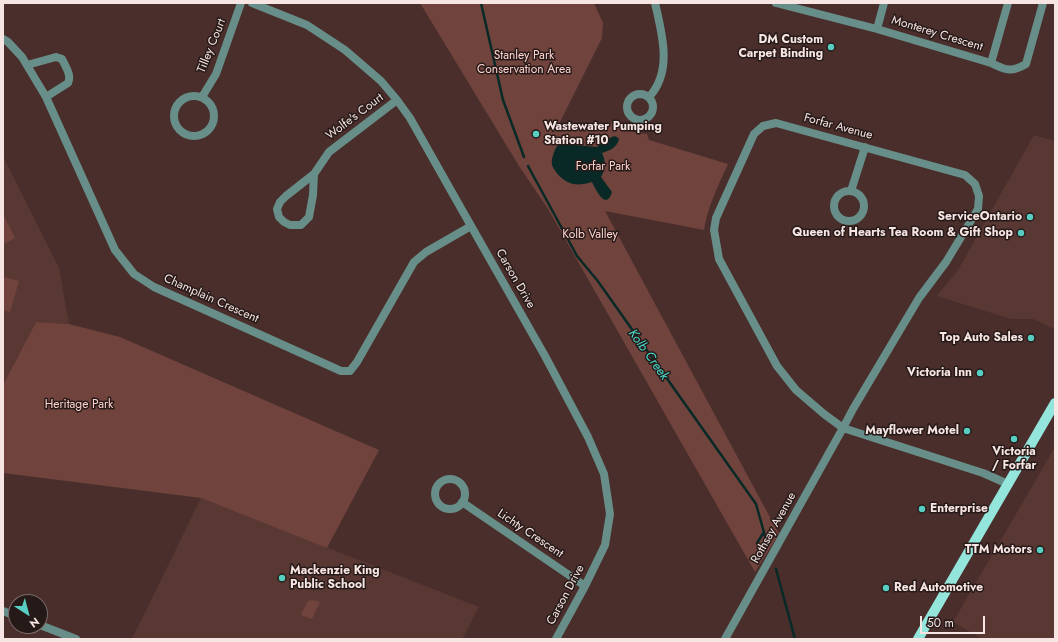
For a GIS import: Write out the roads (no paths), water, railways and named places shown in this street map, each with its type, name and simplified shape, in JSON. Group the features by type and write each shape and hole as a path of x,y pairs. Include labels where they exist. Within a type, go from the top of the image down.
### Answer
{"main road":[{"path":"918,639 1055,403"}],"street":[{"name":"Tilley Court","path":"202,97 216,74 241,3"},
{"name":"Carson Drive","path":"252,3 307,25 345,50 381,81 397,100 410,118 545,356 588,437 604,474 610,514 605,545 585,586 556,639"},
{"path":"649,97 655,90 661,77 664,62 662,35 655,3"},
{"name":"Monterey Crescent","path":"776,3 876,29 991,63 1006,70 1017,69 1026,64 1043,3"},
{"path":"876,29 884,3"},
{"name":"Monterey Crescent","path":"991,63 1008,3"},
{"name":"Champlain Crescent","path":"3,39 8,42 22,57 46,97 115,250 134,274 154,287 341,372 350,371 357,362 414,262 426,252 471,226"},
{"path":"27,65 56,57 62,59 67,70 69,80 68,83 46,97"},
{"path":"193,96 202,97 213,107 215,115 214,122 210,129 197,137 182,133 177,128 174,120 174,111 178,104 185,98 193,96"},
{"name":"Wolfe's Court","path":"314,174 310,218 301,225 290,225 284,222 279,217 277,210 280,202 314,174 329,152 397,100"},
{"name":"Forfar Avenue","path":"843,428 919,298 946,262 978,209 979,196 975,184 965,175 776,122 763,126 754,134 716,218 714,230 719,259 777,366 796,390 843,428 983,473 1008,484"},
{"path":"850,191 865,147"},
{"name":"Rothsay Avenue","path":"725,639 843,428"},
{"name":"Lichty Crescent","path":"462,502 585,586"},
{"path":"48,628 76,639"}],"water":[{"path":"614,136 619,139 617,145 602,153 605,165 601,177 612,192 610,198 607,200 601,197 592,182 585,184 570,183 560,177 553,168 552,158 557,146 563,144 597,147"}],"waterway":[{"name":"Kolb Creek","path":"481,3 503,100 524,157"},
{"name":"Kolb Creek","path":"528,166 577,256 597,280 756,504 767,543"},
{"path":"757,543 764,532"},
{"name":"Kolb Creek","path":"776,569 795,639"}],"place":[{"name":"DM Custom Carpet Binding","path":"831,47"},
{"name":"Wastewater Pumping Station #10","path":"536,134"},
{"name":"ServiceOntario","path":"1030,217"},
{"name":"Queen of Hearts Tea Room & Gift Shop","path":"1021,233"},
{"name":"Top Auto Sales","path":"1031,338"},
{"name":"Victoria Inn","path":"980,373"},
{"name":"Mayflower Motel","path":"967,431"},
{"name":"Victoria / Forfar","path":"1014,439"},
{"name":"Enterprise","path":"922,509"},
{"name":"TTM Motors","path":"1040,550"},
{"name":"Mackenzie King Public School","path":"282,578"},
{"name":"Red Automotive","path":"886,588"}],"park label":[{"name":"Stanley Park Conservation Area","path":"524,63"},
{"name":"Forfar Park","path":"603,167"},
{"name":"Kolb Valley","path":"590,235"},
{"name":"Heritage Park","path":"79,405"}]}
